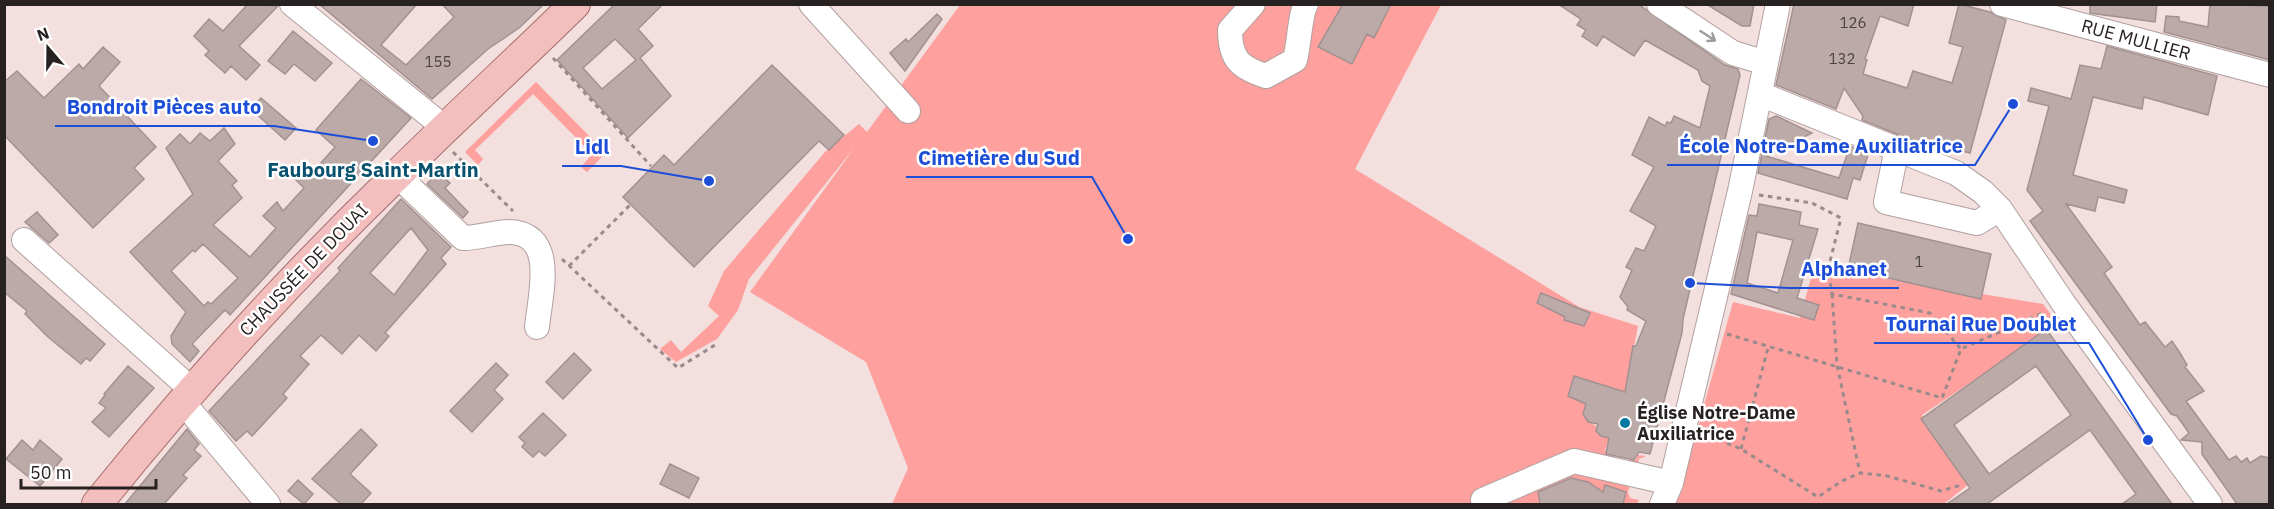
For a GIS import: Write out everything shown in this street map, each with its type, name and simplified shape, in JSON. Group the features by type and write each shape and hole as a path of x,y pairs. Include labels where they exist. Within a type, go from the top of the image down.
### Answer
{"main road":[{"name":"CHAUSSÉE DE DOUAI","path":"97,504 187,395 263,311 397,175 575,4"}],"street":[{"path":"292,4 441,132"},
{"path":"811,4 908,111"},
{"path":"1253,4 1230,30 1230,48 1245,70 1266,76 1295,60 1301,38 1302,11 1306,4"},
{"path":"1659,4 1733,53 1766,63"},
{"path":"1483,500 1574,461 1667,494 1740,191 1778,4"},
{"name":"RUE MULLIER","path":"2002,4 2270,75"},
{"path":"1760,94 1956,173 1983,192 2000,209 2064,304 2210,504"},
{"path":"1897,148 1886,202 1977,223 2000,209"},
{"path":"397,175 463,238 513,232 531,238 540,249 543,261 537,327"},
{"path":"24,240 187,395 268,504"}],"path":[{"path":"537,41 651,166"},
{"path":"441,132 514,212"},
{"path":"1740,191 1812,203 1841,218 1828,269 1837,365 1860,473"},
{"path":"569,266 632,203"},
{"path":"554,251 678,368 715,345"},
{"path":"1832,294 1930,313 1961,349"},
{"path":"1708,328 1768,348 1837,365 1942,398 1961,349 2064,304"},
{"path":"1741,449 1768,348"},
{"path":"1684,425 1741,449 1818,497 1842,481 1860,473 1887,476 1941,491 1961,485"}],"shaded area":[{"path":"960,5 1441,5 1355,169 1579,307 1638,326 1625,395 1587,404 1583,414 1588,421 1610,437 1605,450 1614,454 1614,458 1629,462 1631,458 1636,460 1638,455 1646,456 1639,459 1628,492 1630,498 1639,500 1637,504 892,504 908,468 866,362 750,292 855,147 749,279 738,310 717,339 676,362 660,349 671,340 681,352 719,316 708,306 724,271 825,152 859,124 867,132"},
{"path":"536,82 606,153 587,172 581,167 592,154 533,94 475,150 483,159 478,165 465,152"},
{"path":"1814,267 2043,304 2058,324 1922,415 1969,484 1944,504 1676,504 1733,302 1800,318"}],"building":[{"path":"248,4 278,6 239,46 260,65 246,80 231,66 225,73 205,55 209,51 194,36 209,19 223,31"},
{"path":"319,4 417,4 381,45 406,65 454,17 442,4 544,4 519,28 488,49 432,99"},
{"path":"615,4 663,4 638,29 653,46 640,58 671,96 628,138 557,60","holes":["615,39 636,60 602,89 583,68"]},
{"path":"1343,4 1391,4 1374,38 1367,34 1352,64 1318,47"},
{"path":"1558,4 1638,4 1725,65 1738,69 1740,75 1683,319 1682,333 1650,454 1639,452 1634,460 1606,454 1609,438 1601,436 1596,431 1598,424 1588,422 1583,414 1586,404 1568,396 1574,376 1625,392 1633,346 1636,346 1646,321 1627,310 1628,307 1620,297 1632,270 1626,267 1636,248 1644,251 1656,226 1630,211 1654,167 1632,155 1649,117 1665,126 1667,122 1671,123 1674,116 1700,128 1710,86 1702,81 1698,70 1645,40 1634,56 1603,36 1597,46 1582,36 1586,30 1577,25 1581,19"},
{"path":"1706,4 1754,4 1750,26 1742,26"},
{"path":"1794,4 1914,4 1908,26 1880,16 1865,59 1867,60 1863,74 1907,88 1913,71 1952,83 1963,47 1949,43 1959,4 1990,12 2006,20 1970,153 1920,140 1919,143 1862,120 1863,116 1844,88 1836,109 1776,85"},
{"path":"2090,4 2157,4 2155,22 2090,13"},
{"path":"2210,4 2269,6 2270,60 2164,32 2166,16 2179,17 2179,21 2208,27"},
{"path":"937,14 942,19 905,71 890,53 906,39 908,42"},
{"path":"293,31 332,63 315,81 294,64 285,74 268,61"},
{"path":"2107,46 2217,76 2208,115 2144,97 2142,109 2093,97 2073,175 2127,190 2124,203 2098,197 2095,211 2066,204 2112,267 2104,273 2140,325 2145,322 2165,347 2172,341 2180,353 2187,365 2185,367 2204,391 2186,401 2229,460 2236,456 2241,462 2247,458 2250,463 2261,456 2270,458 2270,504 2237,504 2202,454 2202,442 2181,440 2189,433 2177,416 2171,414 2030,221 2043,211 2027,190 2049,106 2028,101 2031,88 2071,99 2080,65 2101,69"},
{"path":"103,47 120,62 99,86 156,147 134,168 144,179 93,228 4,135 4,82 17,71 44,98 79,64 83,69"},
{"path":"772,65 844,135 829,150 819,141 694,267 623,197 664,155 674,165"},
{"path":"361,79 411,118 230,315 225,310 192,344 199,351 190,362 172,344 171,336 186,312 130,252 193,194 166,148 180,134 190,144 200,133 210,141 224,128 235,144 218,161 237,181 232,185 242,198 213,225 250,257 276,228 263,216 277,202 283,211 304,188 290,174 301,163 312,173 335,147 316,130","holes":["203,244 238,278 211,304 208,302 204,306 171,271 193,250 195,252"]},
{"path":"261,98 296,128 285,140 251,109"},
{"path":"1776,116 1812,133 1766,156 1839,178 1850,146 1868,155 1860,180 1853,178 1847,199 1758,173 1769,119"},
{"path":"438,172 450,183 445,188 468,212 463,218 427,184"},
{"path":"401,199 451,247 441,258 446,264 385,333 389,336 376,351 359,335 342,354 321,335 300,356 309,364 283,394 287,398 252,436 247,431 236,441 209,411 340,271 338,268","holes":["411,228 428,250 394,295 370,273"]},
{"path":"1759,204 1801,212 1799,225 1818,229 1797,298 1819,305 1814,320 1731,294 1749,215 1757,216","holes":["1757,232 1793,240 1778,293 1747,283"]},
{"path":"37,212 58,235 49,243 25,222"},
{"path":"1858,223 1991,254 1981,299 1848,269"},
{"path":"4,255 105,344 90,361 86,358 81,364 48,337 25,314 27,311 4,292"},
{"path":"1541,293 1590,313 1584,326 1564,320 1565,317 1537,303"},
{"path":"2046,329 2172,504 2122,504 2136,494 2090,430 1987,504 1947,504 1970,488 1921,419","holes":["2036,366 2071,415 1989,474 1954,425"]},
{"path":"574,353 591,370 563,399 546,382"},
{"path":"496,363 508,375 494,390 503,399 472,432 450,411"},
{"path":"128,366 154,388 109,437 92,422 106,408 99,403 104,394"},
{"path":"543,413 566,435 545,456 539,451 533,457 522,447 525,443 519,437"},
{"path":"187,429 199,444 194,450 201,456 183,475 187,478 164,504 125,504"},
{"path":"361,429 377,445 350,474 371,493 361,504 341,504 312,479"},
{"path":"22,440 33,450 40,440 62,459 40,486 6,459"},
{"path":"670,464 699,478 689,498 660,484"},
{"path":"1571,478 1588,482 1603,492 1605,485 1626,492 1623,504 1540,504 1538,492"},
{"path":"298,480 313,494 304,504 288,491"}],"place":[{"name":"École Notre-Dame Auxiliatrice","path":"2013,104"},
{"name":"Bondroit Pièces auto","path":"373,141"},
{"name":"Lidl","path":"709,181"},
{"name":"Cimetière du Sud","path":"1128,239"},
{"name":"Alphanet","path":"1690,283"},
{"name":"Église Notre-Dame Auxiliatrice","path":"1625,423"},
{"name":"Tournai Rue Doublet","path":"2148,440"}],"district":[{"name":"Faubourg Saint-Martin","path":"373,170"}]}
